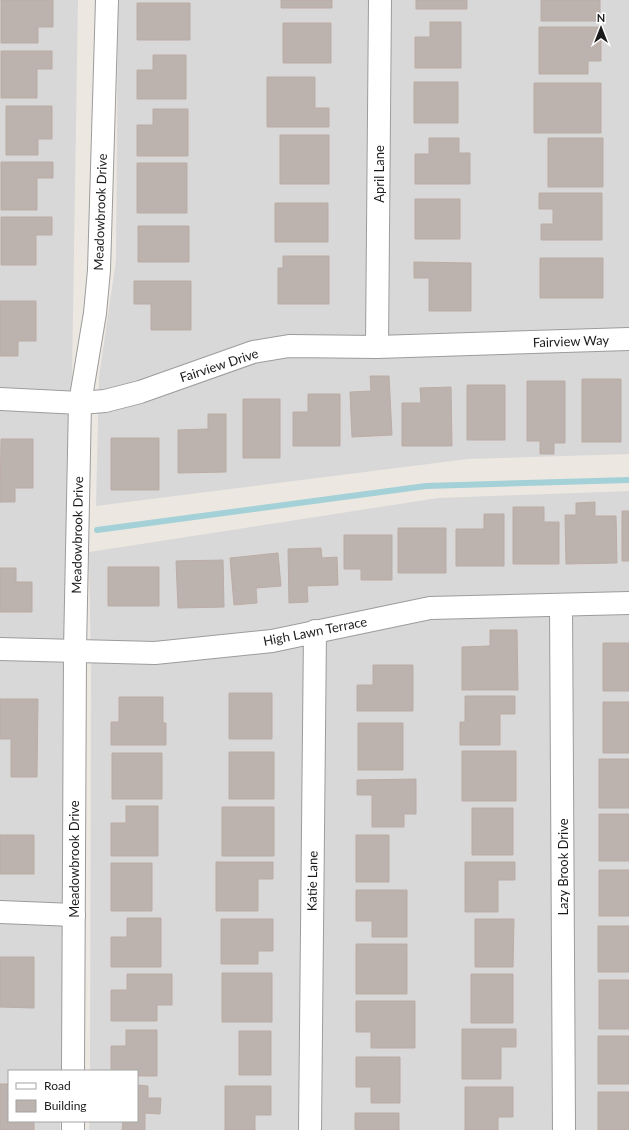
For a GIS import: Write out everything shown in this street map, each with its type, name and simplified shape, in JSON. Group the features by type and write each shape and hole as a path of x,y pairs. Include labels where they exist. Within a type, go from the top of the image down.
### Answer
{"street":[{"name":"Meadowbrook Drive","path":"73,1070 75,650 80,403 95,312 99,270 107,0"},
{"name":"April Lane","path":"377,347 380,0"},
{"name":"Fairview Way","path":"514,342 629,339"},
{"name":"Fairview Drive","path":"0,399 80,403 105,401 140,392 253,352 289,346 377,347 514,342"},
{"name":"High Lawn Terrace","path":"0,649 155,653 272,641 430,608 629,603"},
{"name":"Lazy Brook Drive","path":"561,605 564,1130"},
{"name":"Katie Lane","path":"310,1130 315,631"},
{"path":"0,912 74,915"}],"shaded area":[{"path":"0,0 78,0 61,1070 8,1070 8,1122 60,1122 60,1130 0,1130"},
{"path":"118,0 629,0 629,454 468,459 96,506 99,377 116,260"},
{"path":"629,491 629,1130 89,1130 90,1122 138,1122 138,1070 90,1070 91,674 89,552 438,498"}],"building":[{"path":"1,0 53,0 53,27 38,27 38,43 1,43"},
{"path":"281,0 332,0 332,8 281,8"},
{"path":"416,0 467,0 467,9 416,9"},
{"path":"541,0 600,0 600,21 541,21"},
{"path":"137,3 190,3 190,40 137,40"},
{"path":"430,22 461,22 461,68 415,68 415,37 430,37"},
{"path":"283,23 331,23 331,63 283,63"},
{"path":"539,27 601,27 601,61 588,61 588,74 539,74"},
{"path":"1,51 52,51 52,69 37,69 37,98 1,98"},
{"path":"153,55 186,55 186,99 137,99 137,70 153,70"},
{"path":"267,77 315,77 315,108 329,108 329,127 267,127"},
{"path":"414,82 458,82 458,123 414,123"},
{"path":"534,83 601,83 601,133 534,133"},
{"path":"6,106 52,106 52,139 38,139 38,155 6,155"},
{"path":"153,109 188,109 188,156 137,156 137,125 153,125"},
{"path":"280,135 329,135 329,184 280,184"},
{"path":"429,138 459,138 459,153 470,153 470,184 415,184 415,154 429,154"},
{"path":"548,138 603,138 603,187 548,187"},
{"path":"1,162 53,162 53,178 37,178 37,210 1,210"},
{"path":"137,163 187,163 187,213 137,213"},
{"path":"539,193 602,193 602,240 541,240 541,224 553,224 553,209 539,209"},
{"path":"415,199 460,199 460,239 415,239"},
{"path":"275,203 328,203 328,242 275,242"},
{"path":"1,217 52,217 52,235 36,235 36,265 1,265"},
{"path":"138,226 189,226 189,262 138,262"},
{"path":"283,256 329,256 329,304 278,304 278,268 283,268"},
{"path":"540,258 603,258 603,298 540,298"},
{"path":"414,262 471,263 471,311 429,311 429,278 414,278"},
{"path":"134,281 191,281 191,330 151,330 151,304 134,304"},
{"path":"0,301 36,301 36,341 18,341 18,356 0,356"},
{"path":"370,376 389,376 392,435 352,437 350,392 371,391"},
{"path":"582,379 621,379 621,442 582,442"},
{"path":"527,381 565,381 565,443 554,443 554,454 540,454 540,441 527,441"},
{"path":"467,385 505,385 505,440 467,440"},
{"path":"451,387 452,446 402,446 402,403 421,403 420,388"},
{"path":"308,394 340,394 340,446 293,446 293,412 308,412"},
{"path":"243,399 280,399 280,458 243,458"},
{"path":"208,414 226,414 226,472 178,473 178,430 208,429"},
{"path":"111,438 159,438 159,490 111,490"},
{"path":"1,439 33,439 33,488 15,488 15,502 0,502"},
{"path":"595,502 595,516 616,516 617,563 566,564 565,515 576,515 576,503"},
{"path":"513,507 544,507 544,522 559,522 559,564 513,564"},
{"path":"622,511 629,511 629,561 622,561"},
{"path":"484,514 504,514 504,566 456,566 456,529 484,529"},
{"path":"398,528 446,528 446,573 398,573"},
{"path":"344,535 392,535 392,580 361,580 361,569 344,569"},
{"path":"321,548 322,558 337,557 338,585 307,586 308,602 289,603 288,549"},
{"path":"278,553 281,586 256,588 257,603 234,605 230,558"},
{"path":"223,560 224,607 178,608 176,561"},
{"path":"108,567 159,567 159,606 108,606"},
{"path":"0,568 16,568 16,582 32,582 32,612 0,612"},
{"path":"490,630 517,630 518,690 462,690 462,647 490,646"},
{"path":"603,643 629,643 629,691 603,691"},
{"path":"373,665 413,665 413,711 357,711 357,685 373,685"},
{"path":"229,693 272,693 272,739 229,739"},
{"path":"465,696 515,696 515,714 500,714 500,745 460,745 460,722 465,722"},
{"path":"119,697 163,697 163,723 166,723 166,745 111,745 111,722 119,722"},
{"path":"0,699 38,699 37,777 11,777 11,739 0,739"},
{"path":"603,702 629,702 629,753 603,753"},
{"path":"358,723 403,723 403,770 358,770"},
{"path":"462,751 516,751 516,801 462,801"},
{"path":"229,752 274,752 274,799 229,799"},
{"path":"112,753 162,753 162,799 112,799"},
{"path":"599,759 629,759 629,808 599,808"},
{"path":"416,779 416,814 404,814 404,827 372,827 372,795 357,795 357,780"},
{"path":"126,806 158,806 158,856 111,856 111,823 126,823"},
{"path":"222,807 274,807 274,856 222,856"},
{"path":"472,808 513,808 513,855 472,855"},
{"path":"599,814 629,814 629,861 599,861"},
{"path":"0,835 34,835 34,874 0,874"},
{"path":"356,835 389,835 389,882 356,882"},
{"path":"216,862 273,862 273,879 258,879 258,911 216,911"},
{"path":"465,862 515,862 515,880 498,880 498,912 465,912"},
{"path":"111,863 152,863 152,911 111,911"},
{"path":"599,870 629,870 629,916 599,916"},
{"path":"356,890 407,890 407,937 372,937 372,921 356,921"},
{"path":"127,918 161,918 161,967 111,967 111,937 127,937"},
{"path":"221,919 273,919 273,951 258,951 258,964 221,964"},
{"path":"475,919 514,919 513,967 475,967"},
{"path":"598,926 629,926 629,972 598,972"},
{"path":"356,944 407,944 407,994 356,994"},
{"path":"0,957 34,957 34,1008 0,1007"},
{"path":"222,973 272,973 272,1022 222,1022"},
{"path":"127,974 172,974 172,1005 157,1005 157,1021 111,1021 111,990 127,990"},
{"path":"471,974 513,974 513,1023 471,1023"},
{"path":"599,980 629,980 629,1029 599,1029"},
{"path":"356,1001 415,1001 415,1048 371,1048 371,1032 356,1032"},
{"path":"462,1029 516,1029 516,1047 501,1047 501,1079 462,1079"},
{"path":"126,1030 157,1030 157,1076 138,1076 138,1070 111,1070 111,1046 126,1046"},
{"path":"239,1031 271,1031 271,1075 239,1075"},
{"path":"598,1036 629,1036 629,1084 598,1084"},
{"path":"356,1057 400,1057 400,1103 371,1103 371,1087 356,1087"},
{"path":"0,1084 8,1084 8,1122 34,1122 34,1130 0,1130"},
{"path":"138,1085 148,1086 148,1098 161,1098 160,1114 145,1113 145,1130 122,1130 123,1122 138,1122"},
{"path":"225,1086 271,1086 271,1115 255,1115 255,1130 225,1130"},
{"path":"465,1087 513,1087 513,1117 498,1117 498,1130 465,1130"},
{"path":"598,1092 629,1092 629,1130 598,1130"},
{"path":"355,1113 399,1113 399,1130 355,1130"}],"waterway":[{"path":"97,530 426,486 629,480"}]}
